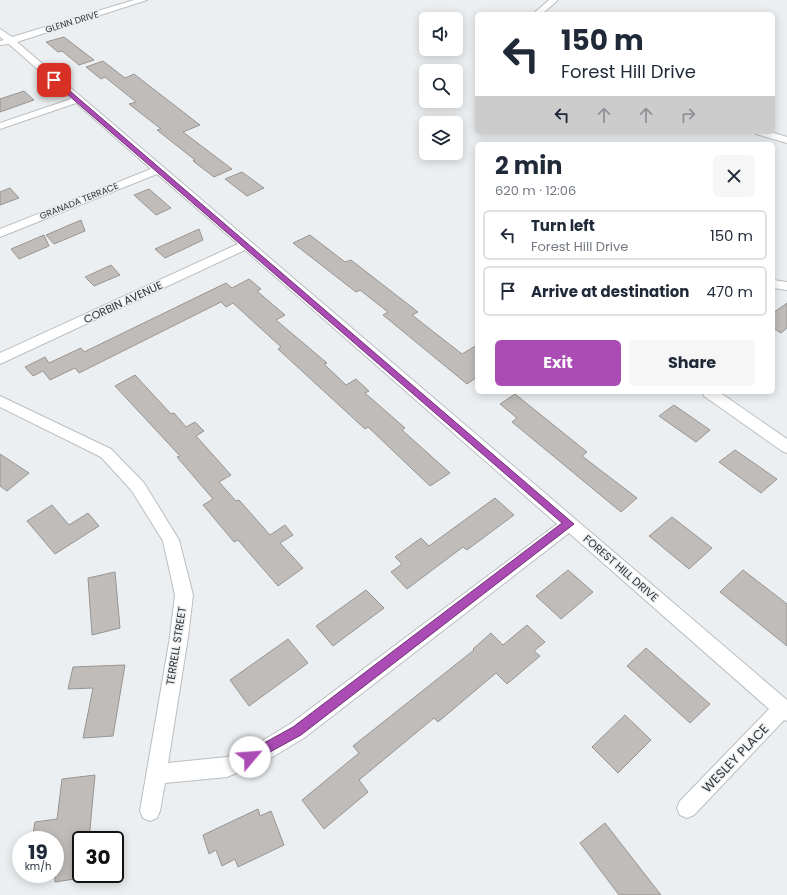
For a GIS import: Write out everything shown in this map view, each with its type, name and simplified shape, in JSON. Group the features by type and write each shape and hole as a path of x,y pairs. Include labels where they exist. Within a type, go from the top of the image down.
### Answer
{"street":[{"name":"GLENN DRIVE","path":"3,39 143,0"},
{"path":"539,12 554,0"},
{"name":"FOREST HILL DRIVE","path":"3,39 246,245 785,710"},
{"path":"0,126 76,100"},
{"path":"767,134 787,140"},
{"name":"GRANADA TERRACE","path":"0,233 158,170"},
{"name":"CORBIN AVENUE","path":"0,359 246,245"},
{"path":"775,284 787,286"},
{"path":"712,394 787,446"},
{"name":"TERRELL STREET","path":"0,401 106,453 138,487 171,540 184,595 179,637 150,811"},
{"path":"157,774 227,767 262,752 297,731 569,524"},
{"name":"WESLEY PLACE","path":"687,808 785,710"}],"building":[{"path":"64,37 94,60 79,65 62,51 58,52 46,42"},
{"path":"103,61 125,78 134,74 200,125 183,132 232,169 214,177 193,161 195,160 157,130 161,129 129,104 136,102 105,77 101,79 86,67"},
{"path":"24,91 34,100 0,112 0,99"},
{"path":"242,172 264,188 247,196 225,179"},
{"path":"10,188 19,198 0,205 0,192"},
{"path":"149,189 171,208 156,215 134,195"},
{"path":"81,220 85,231 54,244 46,235"},
{"path":"199,229 203,240 165,258 155,249"},
{"path":"44,235 49,246 19,259 11,249"},
{"path":"310,235 345,262 351,260 418,312 412,315 462,354 475,346 475,378 467,384 383,315 388,312 360,290 356,292 293,243"},
{"path":"111,265 120,275 94,286 85,277"},
{"path":"249,279 261,289 257,291 285,315 276,320 327,363 324,364 346,385 356,379 369,391 365,393 405,428 402,430 450,473 430,486 368,427 365,429 278,349 281,347 233,303 226,307 221,302 79,373 75,368 50,380 43,371 33,376 25,367 45,357 49,363 81,348 84,352 226,283 232,288"},
{"path":"787,303 787,328 781,333 775,329 775,312"},
{"path":"135,375 171,414 174,413 186,427 195,422 204,431 196,436 231,475 219,482 236,501 239,500 270,535 285,525 293,535 280,543 303,568 278,586 238,540 234,542 203,505 213,499 177,457 180,456 115,386"},
{"path":"515,394 587,452 582,456 637,498 621,512 512,422 517,418 500,404"},
{"path":"674,405 710,430 696,442 659,416"},
{"path":"735,450 777,479 761,493 719,462"},
{"path":"0,454 29,473 7,491 0,486"},
{"path":"495,498 514,515 467,550 463,547 407,589 391,572 402,564 395,557 421,538 429,546"},
{"path":"52,505 69,525 88,513 99,526 55,554 27,521"},
{"path":"672,517 712,548 689,569 649,536"},
{"path":"568,570 593,592 561,619 536,596"},
{"path":"743,570 787,604 787,646 720,592"},
{"path":"115,572 120,628 92,635 88,578"},
{"path":"366,590 384,608 333,646 316,626"},
{"path":"527,625 545,642 534,651 540,656 507,684 496,673 438,722 434,718 359,780 368,792 324,829 302,800 359,753 353,746 474,650 473,649 491,633 503,645"},
{"path":"288,639 308,663 249,706 230,680"},
{"path":"646,648 710,704 690,723 627,666"},
{"path":"125,665 113,736 83,738 93,688 68,689 73,667"},
{"path":"625,715 651,740 618,773 592,747"},
{"path":"95,775 90,831 72,831 72,879 64,881 64,831 34,831 35,822 57,819 62,779"},
{"path":"258,809 260,816 271,811 284,845 238,867 235,859 222,866 216,850 209,854 203,835"},
{"path":"605,823 661,895 619,895 580,843"}],"route":[{"path":"54,80 569,524 297,731 262,752 250,757"}]}
